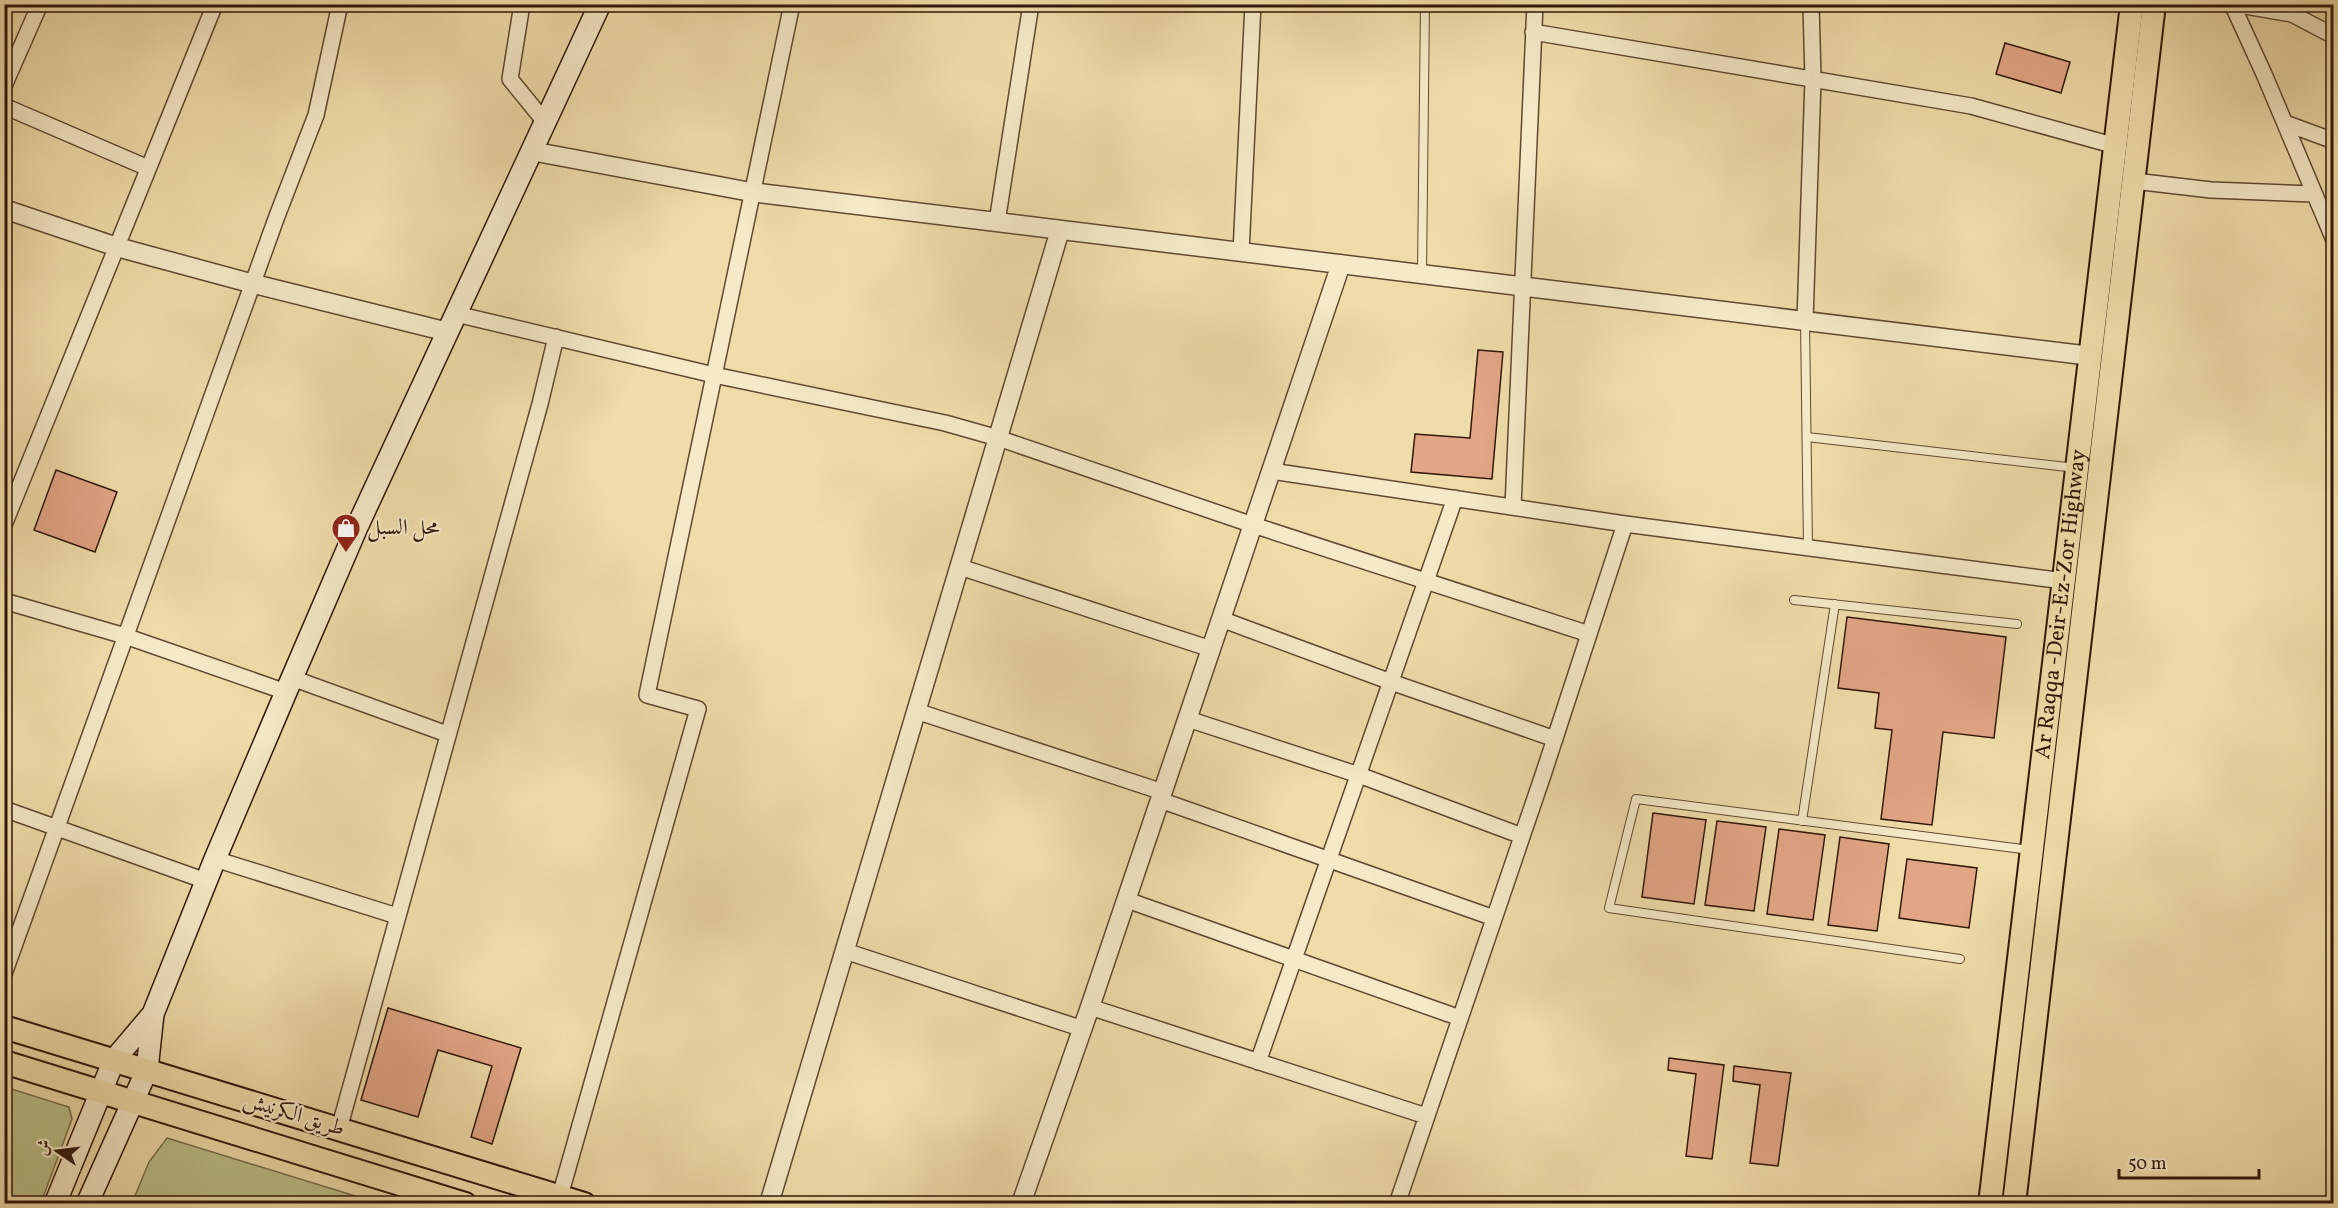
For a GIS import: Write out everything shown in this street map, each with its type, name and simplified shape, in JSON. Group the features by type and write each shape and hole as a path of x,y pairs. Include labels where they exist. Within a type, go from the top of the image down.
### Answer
{"main road":[{"path":"87,1203 147,1070 153,1014 215,859 289,685 357,527 600,4"},
{"name":"Ar Raqqa -Deir-Ez-Zor Highway","path":"1990,1203 2132,4"},
{"name":"Ar Raqqa -Deir-Ez-Zor Highway","path":"2014,1203 2154,4"},
{"path":"55,1203 114,1060 153,1014"},
{"name":"طريق الكرنيش","path":"4,1027 584,1203"},
{"name":"طريق الكرنيش","path":"4,1062 465,1203"}],"street":[{"path":"4,86 40,4"},
{"path":"4,525 215,4"},
{"path":"4,974 277,216 316,116 340,4"},
{"path":"522,4 510,79 545,122"},
{"path":"560,1196 698,709 647,695 792,4"},
{"path":"997,222 1031,4"},
{"path":"1241,252 1253,4"},
{"path":"1513,507 1535,4"},
{"path":"1805,321 1813,80 1811,4"},
{"path":"2232,4 2292,14 2334,36"},
{"path":"2232,4 2334,240"},
{"path":"1533,32 1971,106 2116,146"},
{"path":"4,106 148,168"},
{"path":"2284,123 2334,141"},
{"path":"531,150 751,192 2091,356"},
{"path":"2134,182 2211,190 2314,194"},
{"path":"4,209 117,247 254,284 452,323 556,337 714,375 945,423 998,438 1253,525 1589,634"},
{"path":"770,1203 1060,230"},
{"path":"1021,1203 1127,900 1341,264"},
{"path":"339,1129 537,415 556,337"},
{"path":"1271,471 1625,524 2064,581"},
{"path":"1258,1062 1455,498"},
{"path":"1397,1203 1555,739 1625,524"},
{"path":"960,567 1211,649"},
{"path":"4,601 447,734"},
{"path":"1221,619 1391,682 1555,739"},
{"path":"916,711 1162,796 1328,861 1494,918"},
{"path":"1188,719 1359,775 1522,836"},
{"path":"4,809 206,881"},
{"path":"215,859 397,916"},
{"path":"1127,900 1460,1018"},
{"path":"845,951 1083,1029"},
{"path":"1090,1007 1426,1116"}],"lane":[{"path":"1422,274 1425,4"},
{"path":"1805,321 1808,548"},
{"path":"1807,437 2077,468"},
{"path":"1794,600 2017,624"},
{"path":"1802,821 1834,604"},
{"path":"1960,959 1610,908 1636,799 2032,850"}],"green space":[{"path":"5,1087 69,1107 72,1119 41,1203 5,1202"},
{"path":"167,1138 378,1203 132,1203 149,1162"}],"building":[{"path":"2005,43 2070,62 2061,93 1996,74"},
{"path":"1478,350 1503,352 1492,479 1411,472 1415,434 1470,438"},
{"path":"56,470 117,492 95,552 34,530"},
{"path":"1847,617 2006,637 1994,738 1943,732 1932,825 1881,819 1892,730 1875,728 1879,693 1838,688"},
{"path":"1653,813 1706,820 1694,904 1642,897"},
{"path":"1717,821 1766,827 1754,911 1705,905"},
{"path":"1779,829 1825,835 1813,920 1767,914"},
{"path":"1840,837 1889,844 1877,931 1828,925"},
{"path":"1907,859 1977,868 1969,928 1899,918"},
{"path":"388,1008 521,1048 492,1144 471,1137 492,1066 438,1050 418,1117 361,1100"},
{"path":"1669,1058 1724,1065 1712,1159 1686,1156 1696,1074 1668,1070"},
{"path":"1734,1066 1791,1073 1778,1166 1750,1163 1760,1085 1733,1081"}],"place":[{"name":"محل السبل","path":"346,554"}]}
